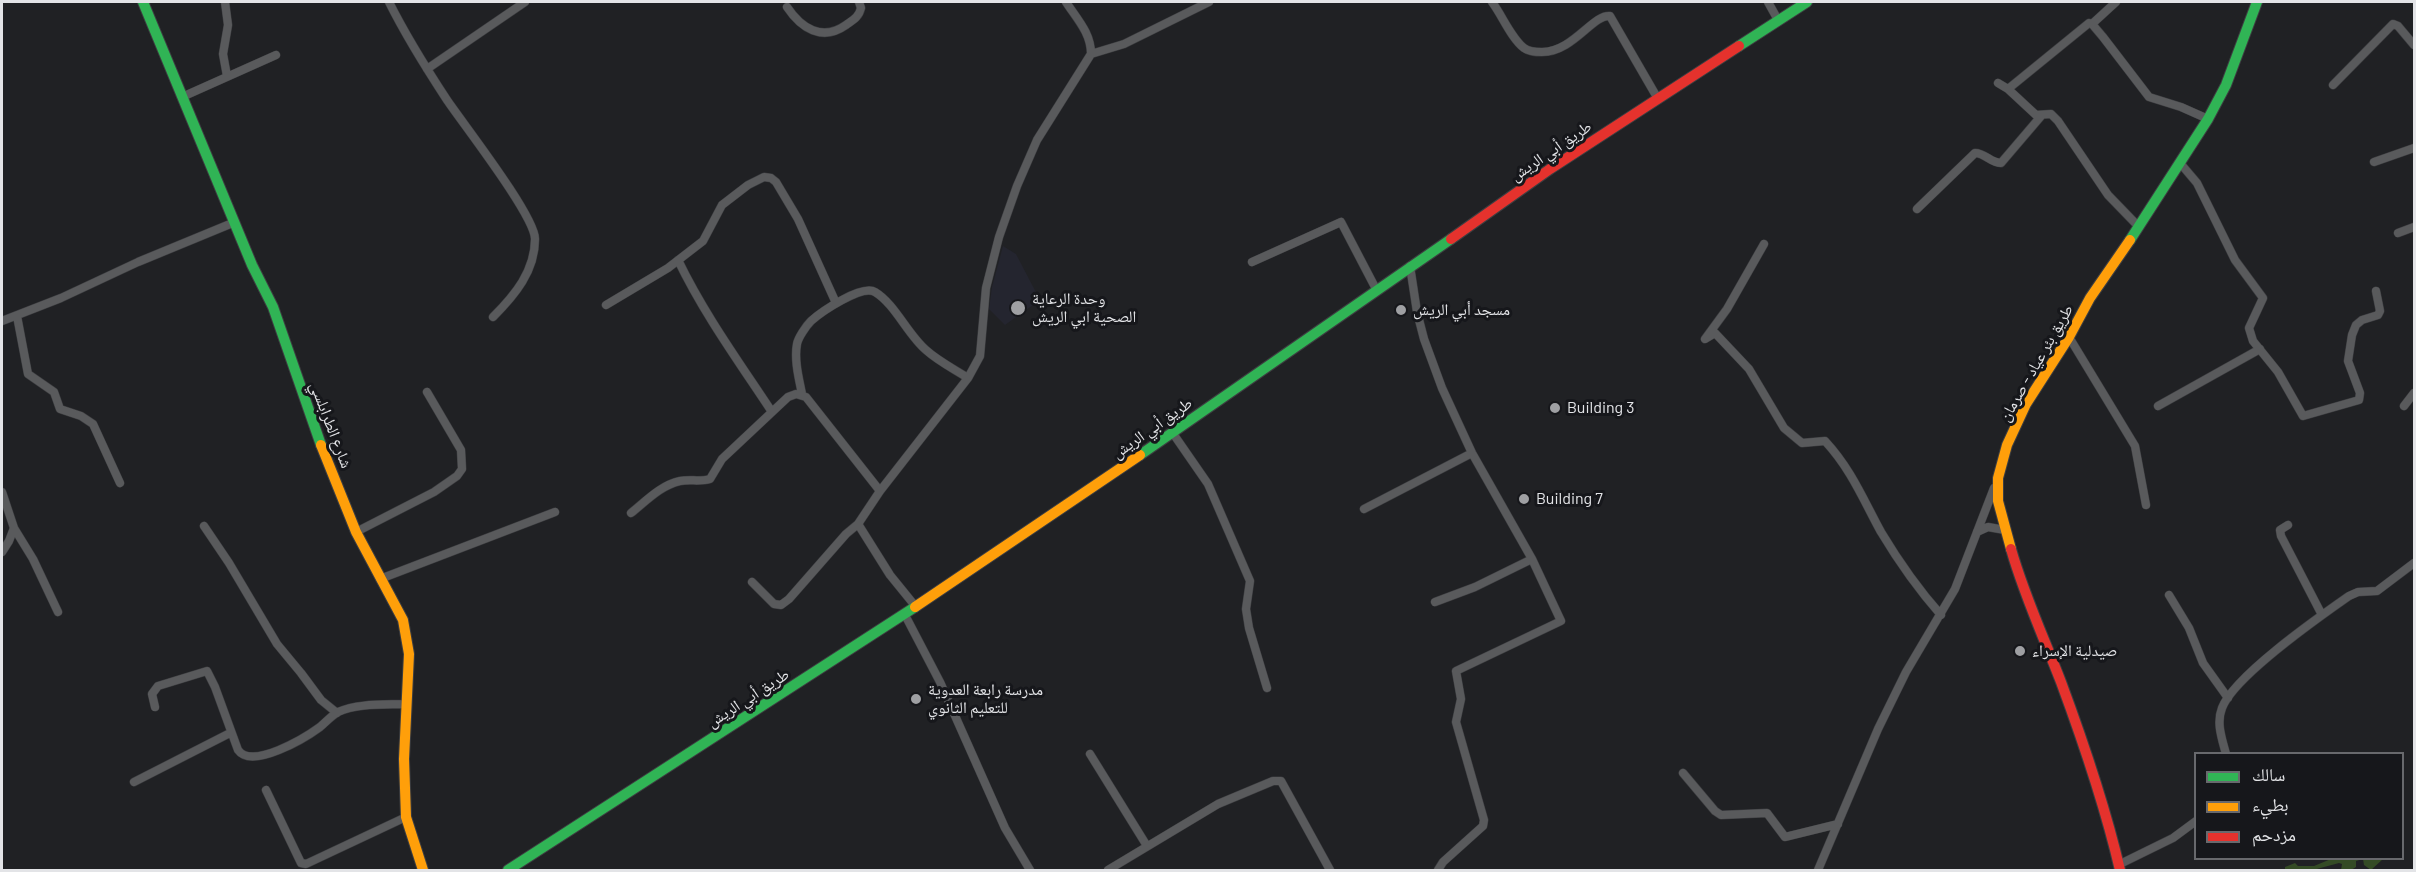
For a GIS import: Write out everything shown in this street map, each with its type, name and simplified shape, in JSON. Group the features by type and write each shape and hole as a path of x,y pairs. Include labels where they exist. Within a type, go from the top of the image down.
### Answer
{"main road":[{"name":"شارع الطرابلسي","path":"144,2 252,265 273,307 315,432 356,532 403,620 409,654 404,759 406,817 423,870"},
{"name":"طريق أبي الريش","path":"508,870 905,615 1284,356 1550,169 1807,2"},
{"name":"طريق بئر عياد - صرمان","path":"2120,867 2107,813 2061,683 2018,573 1998,501 1998,478 2007,445 2026,404 2069,337 2090,298 2139,227 2208,119 2226,85 2257,2"}],"street":[{"path":"225,2 228,25 223,54 227,76"},
{"path":"389,2 427,69 506,183 529,220 535,236 526,280 493,317"},
{"path":"427,69 525,2"},
{"path":"787,7 797,22 824,34 841,29 857,18 861,8 859,2"},
{"path":"752,582 774,604 781,605 789,599 846,534 858,524 880,491 968,378 980,356 986,288 999,237 1017,186 1037,140 1091,54 1091,42 1066,2"},
{"path":"1091,54 1124,44 1209,2"},
{"path":"1492,2 1524,48 1533,52 1547,52 1564,47 1578,38 1598,19 1610,16 1658,99"},
{"path":"1768,2 1778,20"},
{"path":"2008,89 2084,26 2092,24 2116,2"},
{"path":"2092,24 2149,97 2181,107 2208,119"},
{"path":"2333,85 2393,24 2398,26 2415,45"},
{"path":"182,96 276,55"},
{"path":"1998,83 2008,89 2036,115 2051,114 2058,121 2108,195 2139,227"},
{"path":"1917,209 1974,153 1981,153 2001,163 2042,115"},
{"path":"2374,162 2415,148"},
{"path":"2180,163 2197,183 2235,260 2263,298 2249,328 2253,341 2278,372 2303,416 2359,400 2360,393 2348,361 2349,351 2356,325 2362,320 2378,315 2380,311 2376,291"},
{"path":"606,305 678,260 703,241 722,205 764,177 776,182 798,219 836,303"},
{"path":"2,321 235,222"},
{"path":"1252,262 1341,222 1377,289"},
{"path":"2398,233 2415,227"},
{"path":"1764,243 1727,309 1705,339 1715,333 1749,369 1784,428 1802,442 1825,441 1843,460 1882,532 1916,586 1941,615"},
{"path":"678,260 712,323 772,412"},
{"path":"1410,266 1424,339 1442,388 1472,453 1532,559 1561,621 1455,671 1461,699 1456,722 1484,820 1483,826 1443,862 1438,870"},
{"path":"880,491 802,394 796,357 797,343 809,322 836,303 860,291 875,292 925,350 968,378"},
{"path":"17,316 28,374 54,392 60,409 69,414 81,416 93,424 120,483"},
{"path":"2069,337 2135,446 2146,505"},
{"path":"2158,406 2260,350"},
{"path":"356,532 434,492 457,477 462,469 461,450 427,392"},
{"path":"2404,406 2415,393"},
{"path":"631,513 668,485 682,481 700,482 710,479 722,459 788,397 802,394"},
{"path":"1172,432 1209,484 1250,581 1246,609 1267,688"},
{"path":"1365,508 1472,453"},
{"path":"1818,870 1901,681 1955,589 1998,478"},
{"path":"2,492 14,528 33,559 58,612"},
{"path":"380,579 555,512"},
{"path":"858,524 890,576 916,607"},
{"path":"2288,525 2280,530 2281,536 2322,615"},
{"path":"204,526 277,644 302,673 312,690 337,713"},
{"path":"1977,531 1988,527 2005,530"},
{"path":"2,552 14,528"},
{"path":"1435,602 1475,587 1532,559"},
{"path":"2226,752 2219,729 2222,710 2228,698 2255,668 2322,615 2358,592 2377,591 2415,563"},
{"path":"2169,595 2189,628 2204,663 2228,698"},
{"path":"905,615 948,699 1005,828 1030,870"},
{"path":"155,707 152,694 158,686 207,671 215,687 230,733 242,756 250,758 286,747 337,713 351,708 407,704"},
{"path":"134,782 230,733"},
{"path":"1090,754 1147,846"},
{"path":"1683,773 1721,815 1767,813 1785,837 1813,832 1838,824"},
{"path":"1108,870 1218,804 1273,782 1281,781 1330,870"},
{"path":"266,790 301,863 306,864 406,817"},
{"path":"2120,867 2173,838 2194,822"}],"shaded area":[{"path":"1003,246 1016,254 1040,300 1005,325 989,309 992,287"}],"green space":[{"path":"2329,860 2360,860 2356,861 2356,867 2351,870 2341,870 2342,864 2339,863 2313,870 2285,870 2285,867 2295,863 2298,866 2314,866"},
{"path":"2363,860 2382,860 2371,870 2364,865"}],"traffic: fast":[{"path":"143,2 252,265 273,307 321,445"},
{"path":"1739,46 1807,2"},
{"path":"2130,240 2208,119 2226,85 2257,2"},
{"path":"1140,455 1451,239"},
{"path":"508,870 915,607"}],"traffic: slow":[{"path":"2011,549 1998,501 1998,478 2007,445 2026,404 2069,337 2090,298 2130,240"},
{"path":"321,445 356,532 403,620 409,654 404,759 406,817 423,870"},
{"path":"915,607 1140,455"}],"traffic: jam":[{"path":"1451,239 1550,169 1739,46"},
{"path":"2011,549 2086,752 2120,870"}],"place":[{"name":"وحدة الرعاية الصحية ابي الريش","path":"1018,308"},
{"name":"مسجد أبي الريش","path":"1401,310"},
{"name":"Building 3","path":"1555,408"},
{"name":"Building 7","path":"1524,499"},
{"name":"صيدلية الإسراء","path":"2020,651"},
{"name":"مدرسة رابعة العدوية للتعليم الثانوي","path":"916,699"}]}
